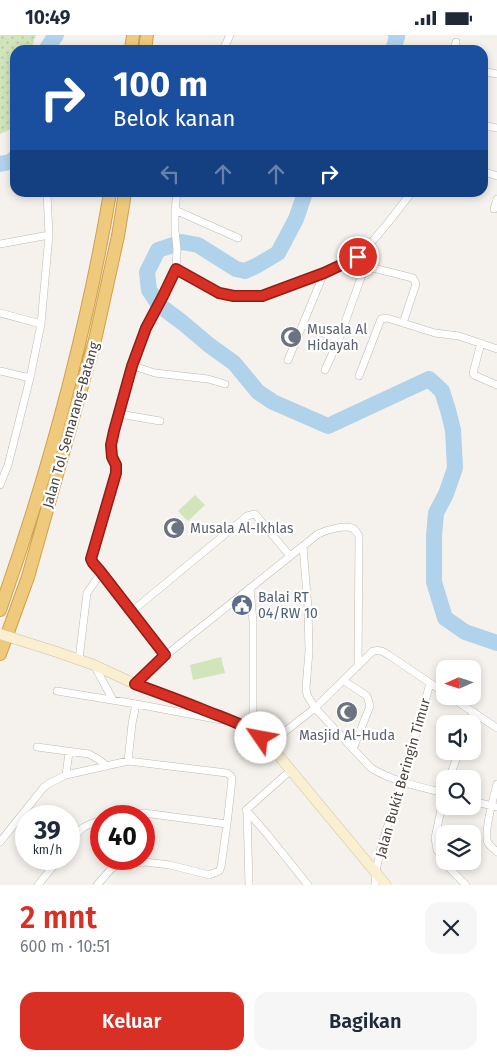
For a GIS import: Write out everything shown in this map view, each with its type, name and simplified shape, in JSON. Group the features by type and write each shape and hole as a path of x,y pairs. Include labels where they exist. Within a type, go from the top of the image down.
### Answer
{"highway":[{"name":"Jalan Tol Semarang–Batang","path":"0,610 51,453 83,326 109,197"},
{"name":"Jalan Tol Semarang–Batang","path":"0,654 28,577 95,340 118,236 124,197"}],"street":[{"path":"0,485 8,465 41,325 49,235 47,197"},
{"path":"165,655 91,559 116,473 111,445 132,366 146,328 176,269 177,249 174,231 177,197"},
{"path":"176,269 219,293 234,296 262,296 324,273 358,257 408,197"},
{"path":"494,209 497,199"},
{"path":"175,210 238,238"},
{"path":"0,244 49,235"},
{"path":"358,257 363,272"},
{"path":"325,370 339,339 363,272 369,268 413,277 416,284 404,323"},
{"path":"288,360 324,273"},
{"path":"0,313 41,325"},
{"path":"359,376 380,319 387,317 435,333 459,336 497,349"},
{"path":"303,325 339,339"},
{"path":"481,343 473,373 497,385"},
{"path":"132,366 155,373 208,379 225,384"},
{"path":"0,371 30,378"},
{"path":"119,414 160,421"},
{"path":"0,463 8,465"},
{"path":"131,612 247,516 255,515 290,556"},
{"path":"135,684 165,655 303,545 328,529 348,527 356,531 359,536 358,665"},
{"path":"303,545 308,608 307,695 315,708 371,768 401,781 436,791"},
{"path":"79,659 87,593 101,573"},
{"path":"250,588 253,621 253,731"},
{"path":"0,634 79,659 135,684 240,724 253,731 269,744 386,885"},
{"path":"269,744 315,708 373,651 381,650 436,687"},
{"path":"94,665 113,700"},
{"path":"344,681 367,695 370,706 353,749"},
{"name":"Jalan Bukit Beringin Timur","path":"376,885 376,872 384,840 430,683"},
{"path":"56,691 240,724"},
{"path":"128,761 136,704"},
{"path":"464,705 497,728"},
{"path":"37,747 94,756 107,766"},
{"path":"66,775 69,752"},
{"path":"0,842 44,787 66,775 128,761 227,773 231,776 228,824 219,871 209,875 170,865 119,863 97,885"},
{"path":"246,810 291,770"},
{"path":"497,784 494,807 486,835 488,843 497,852"},
{"path":"481,803 494,807"},
{"path":"246,810 249,885"},
{"path":"246,810 308,885"},
{"path":"155,814 228,824"},
{"path":"38,885 50,870"},
{"path":"451,870 466,885"}],"green space":[{"path":"0,35 36,35 33,45 10,45 10,129 0,134"},
{"path":"195,495 205,505 188,521 178,511"},
{"path":"221,657 225,673 193,680 190,665"}],"waterway":[{"path":"49,45 56,35"},
{"path":"395,45 396,35"},
{"path":"0,164 10,162"},
{"path":"304,197 296,219 278,253 245,271 236,269 198,245 182,242 158,250 147,272 149,290 159,305 234,363 258,392 273,402 328,426 429,379 442,391 453,430 455,468 446,494 436,513 434,582 445,618 465,632 497,643"}],"place":[{"name":"Musala Al Hidayah","path":"291,337"},
{"name":"Musala Al-Ikhlas","path":"174,528"},
{"name":"Balai RT 04/RW 10","path":"242,605"},
{"name":"Masjid Al-Huda","path":"347,712"}],"route":[{"path":"261,738 240,724 135,684 165,655 91,559 116,473 116,463 112,457 111,445 139,346 176,269 219,293 234,296 262,296 324,273 358,257"}]}
